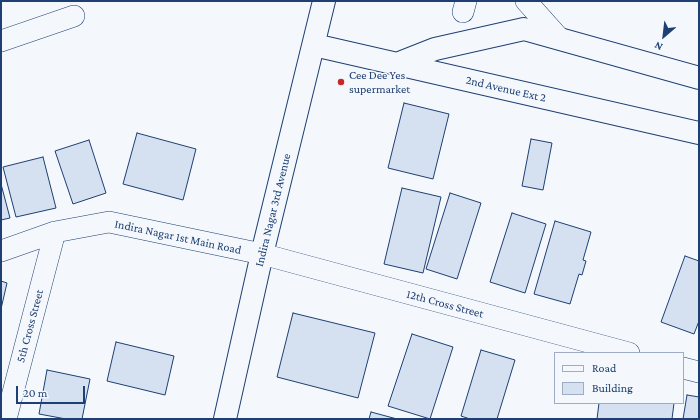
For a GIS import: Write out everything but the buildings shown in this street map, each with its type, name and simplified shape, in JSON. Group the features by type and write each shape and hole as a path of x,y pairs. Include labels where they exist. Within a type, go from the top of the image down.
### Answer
{"street":[{"name":"Indira Nagar 3rd Avenue","path":"225,419 262,254 324,1"},
{"path":"526,1 560,39"},
{"path":"1,41 74,16"},
{"path":"397,64 435,49 524,30 699,78"},
{"name":"2nd Avenue Ext 2","path":"314,45 699,133"},
{"name":"Indira Nagar 1st Main Road","path":"1,251 55,232 109,222 262,254"},
{"name":"5th Cross Street","path":"6,419 55,232"},
{"name":"12th Cross Street","path":"262,254 625,352"},
{"path":"684,368 699,372"}],"place":[{"name":"Cee Dee Yes supermarket","path":"341,82"}]}
